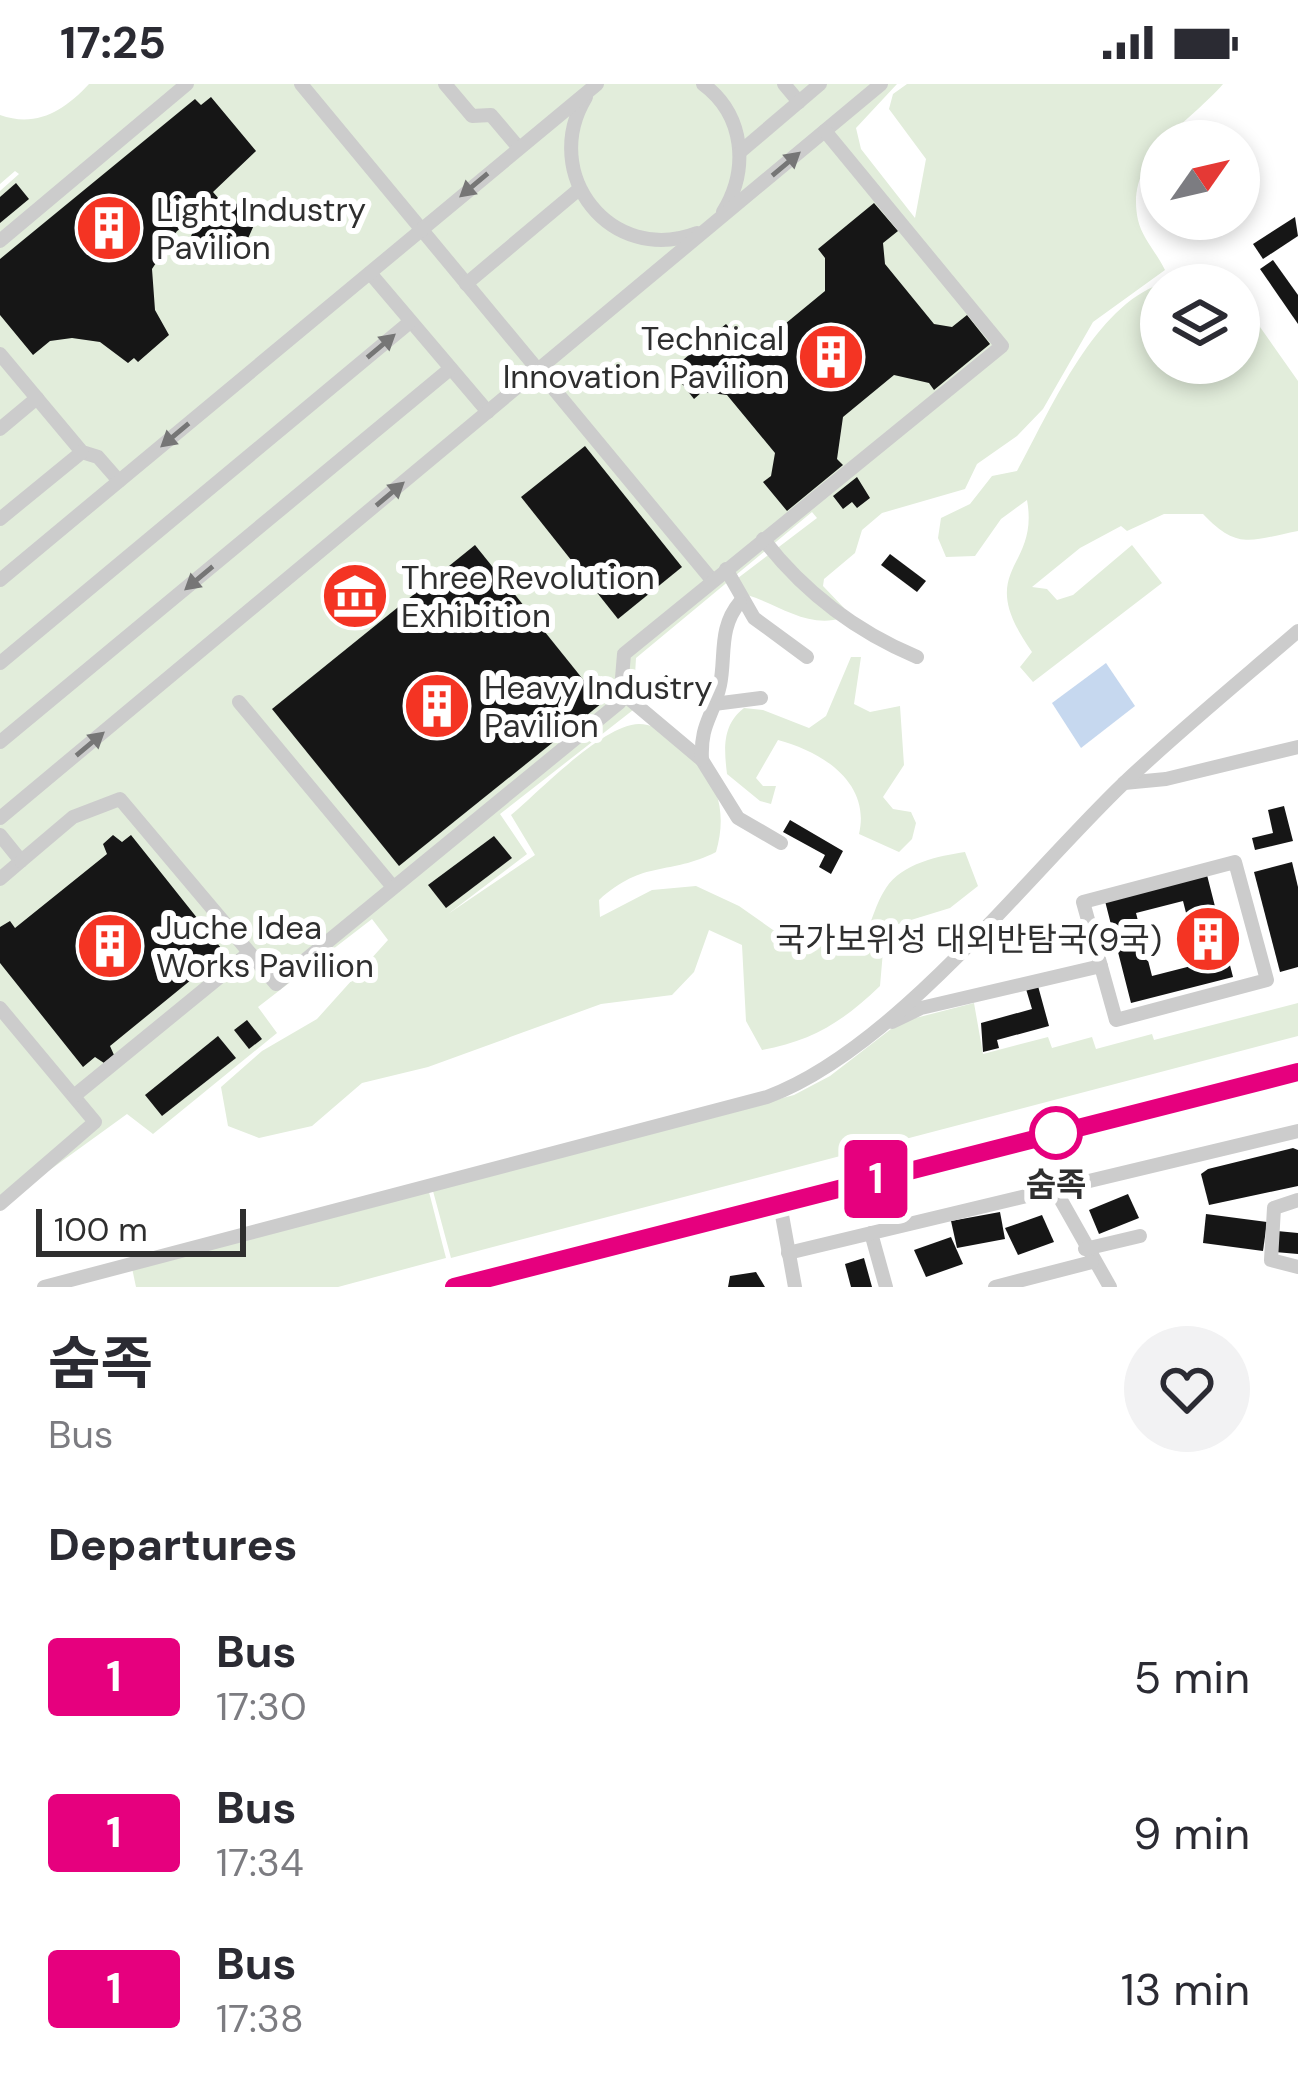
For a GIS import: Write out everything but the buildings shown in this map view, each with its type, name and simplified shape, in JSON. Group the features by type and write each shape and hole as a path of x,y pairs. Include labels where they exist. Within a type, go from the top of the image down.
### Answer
{"main road":[{"path":"454,1287 1298,1072"}],"street":[{"path":"0,241 188,84"},
{"path":"301,84 712,580"},
{"path":"445,84 472,116 490,115 518,148"},
{"path":"0,580 597,84"},
{"path":"597,84 574,121 570,160 578,190 600,218 635,236 674,239 716,224 736,186 740,152 728,110 703,84"},
{"path":"784,84 799,102"},
{"path":"740,152 820,84"},
{"path":"0,818 881,84"},
{"path":"0,878 73,817 120,799 276,984 620,702 624,655 1002,346 825,131"},
{"path":"466,284 578,190"},
{"path":"370,273 488,412"},
{"path":"0,663 410,322"},
{"path":"0,354 82,452 98,457 118,481"},
{"path":"0,742 450,369"},
{"path":"0,429 37,398"},
{"path":"0,519 82,452"},
{"path":"764,539 797,584 821,603 917,657"},
{"path":"726,568 740,602 807,657"},
{"path":"702,760 700,726 714,704 726,627 740,602"},
{"path":"44,1287 767,1097 817,1076 882,1027 1124,783 1298,632"},
{"path":"621,692 702,760 738,818 782,843"},
{"path":"714,704 761,698"},
{"path":"238,702 394,887"},
{"path":"1124,783 1166,779 1298,747"},
{"path":"0,835 21,861"},
{"path":"1235,862 1267,980 1116,1020 1101,966 1084,902 1235,862"},
{"path":"74,1096 249,953"},
{"path":"882,1027 920,1008 1101,966"},
{"path":"0,1008 95,1122 0,1204"},
{"path":"788,1253 1298,1131"},
{"path":"1053,1186 1110,1287"},
{"path":"1298,1200 1274,1208 1269,1251 1271,1260 1298,1267"},
{"path":"780,1204 795,1287"},
{"path":"871,1233 886,1287"},
{"path":"995,1287 1140,1236"}],"green space":[{"name":"Three Revolution Exhibition","path":"89,84 897,84 856,128 861,149 915,218 926,159 889,109 893,94 907,84 1223,84 1186,120 1140,120 1136,197 1140,240 1147,240 1161,264 1140,264 1140,288 1093,322 1043,409 1017,436 977,464 965,489 882,513 862,530 855,553 824,579 823,586 844,608 842,618 829,621 793,614 747,595 738,578 817,518 812,512 636,658 633,710 500,814 527,854 448,914 535,855 511,815 607,735 639,724 681,745 713,785 721,818 716,852 643,873 615,887 599,900 600,917 652,890 696,886 739,906 783,937 854,949 881,896 901,872 965,852 978,886 950,908 885,928 880,986 840,1019 780,1046 762,1050 746,1021 742,945 709,930 694,972 672,995 601,1004 428,1067 362,1083 312,1126 259,1138 228,1126 221,1087 262,1051 317,1019 388,940 372,919 258,1007 277,1033 153,1134 127,1114 0,1206 0,191 19,174 15,171 0,184 0,115 37,118 70,102"},
{"path":"1140,294 1140,384 1260,384 1260,327 1298,381 1298,531 1246,540 1226,534 1203,514 1164,514 1127,531 1121,526 1080,548 1032,587 1047,589 1057,600 1073,595 1132,545 1162,583 1033,682 1020,667 1032,652 1015,624 1007,585 1025,542 1027,500 1001,519 975,556 946,557 938,538 941,518 970,504 992,476 1017,471 1074,367 1111,318"},
{"path":"851,657 861,657 854,704 870,712 900,706 904,765 883,797 893,809 911,812 916,823 912,839 899,852 859,834 861,816 851,785 827,762 795,745 778,740 756,778 763,786 776,786 771,804 760,801 727,774 726,738 744,708 763,710 809,728 826,716"},
{"path":"974,1003 983,1054 1048,1037 1052,1048 1092,1037 1096,1049 1152,1034 1154,1040 1298,1003 1298,1036 451,1258 433,1191 794,1095 830,1076 900,1022"},
{"path":"429,1192 446,1258 338,1287 136,1287 132,1268"}],"water":[{"path":"1106,663 1135,706 1081,748 1052,703"}],"bus line":[{"name":"1","path":"454,1287 1298,1072"}],"place":[{"name":"Light Industry Pavilion","path":"109,228"},
{"name":"Technical Innovation Pavilion","path":"831,357"},
{"name":"Three Revolution Exhibition","path":"355,596"},
{"name":"Heavy Industry Pavilion","path":"437,706"},
{"name":"국가보위성 대외반탐국(9국)","path":"1208,939"},
{"name":"Juche Idea Works Pavilion","path":"110,946"},
{"name":"숨족","path":"1056,1133"}]}
